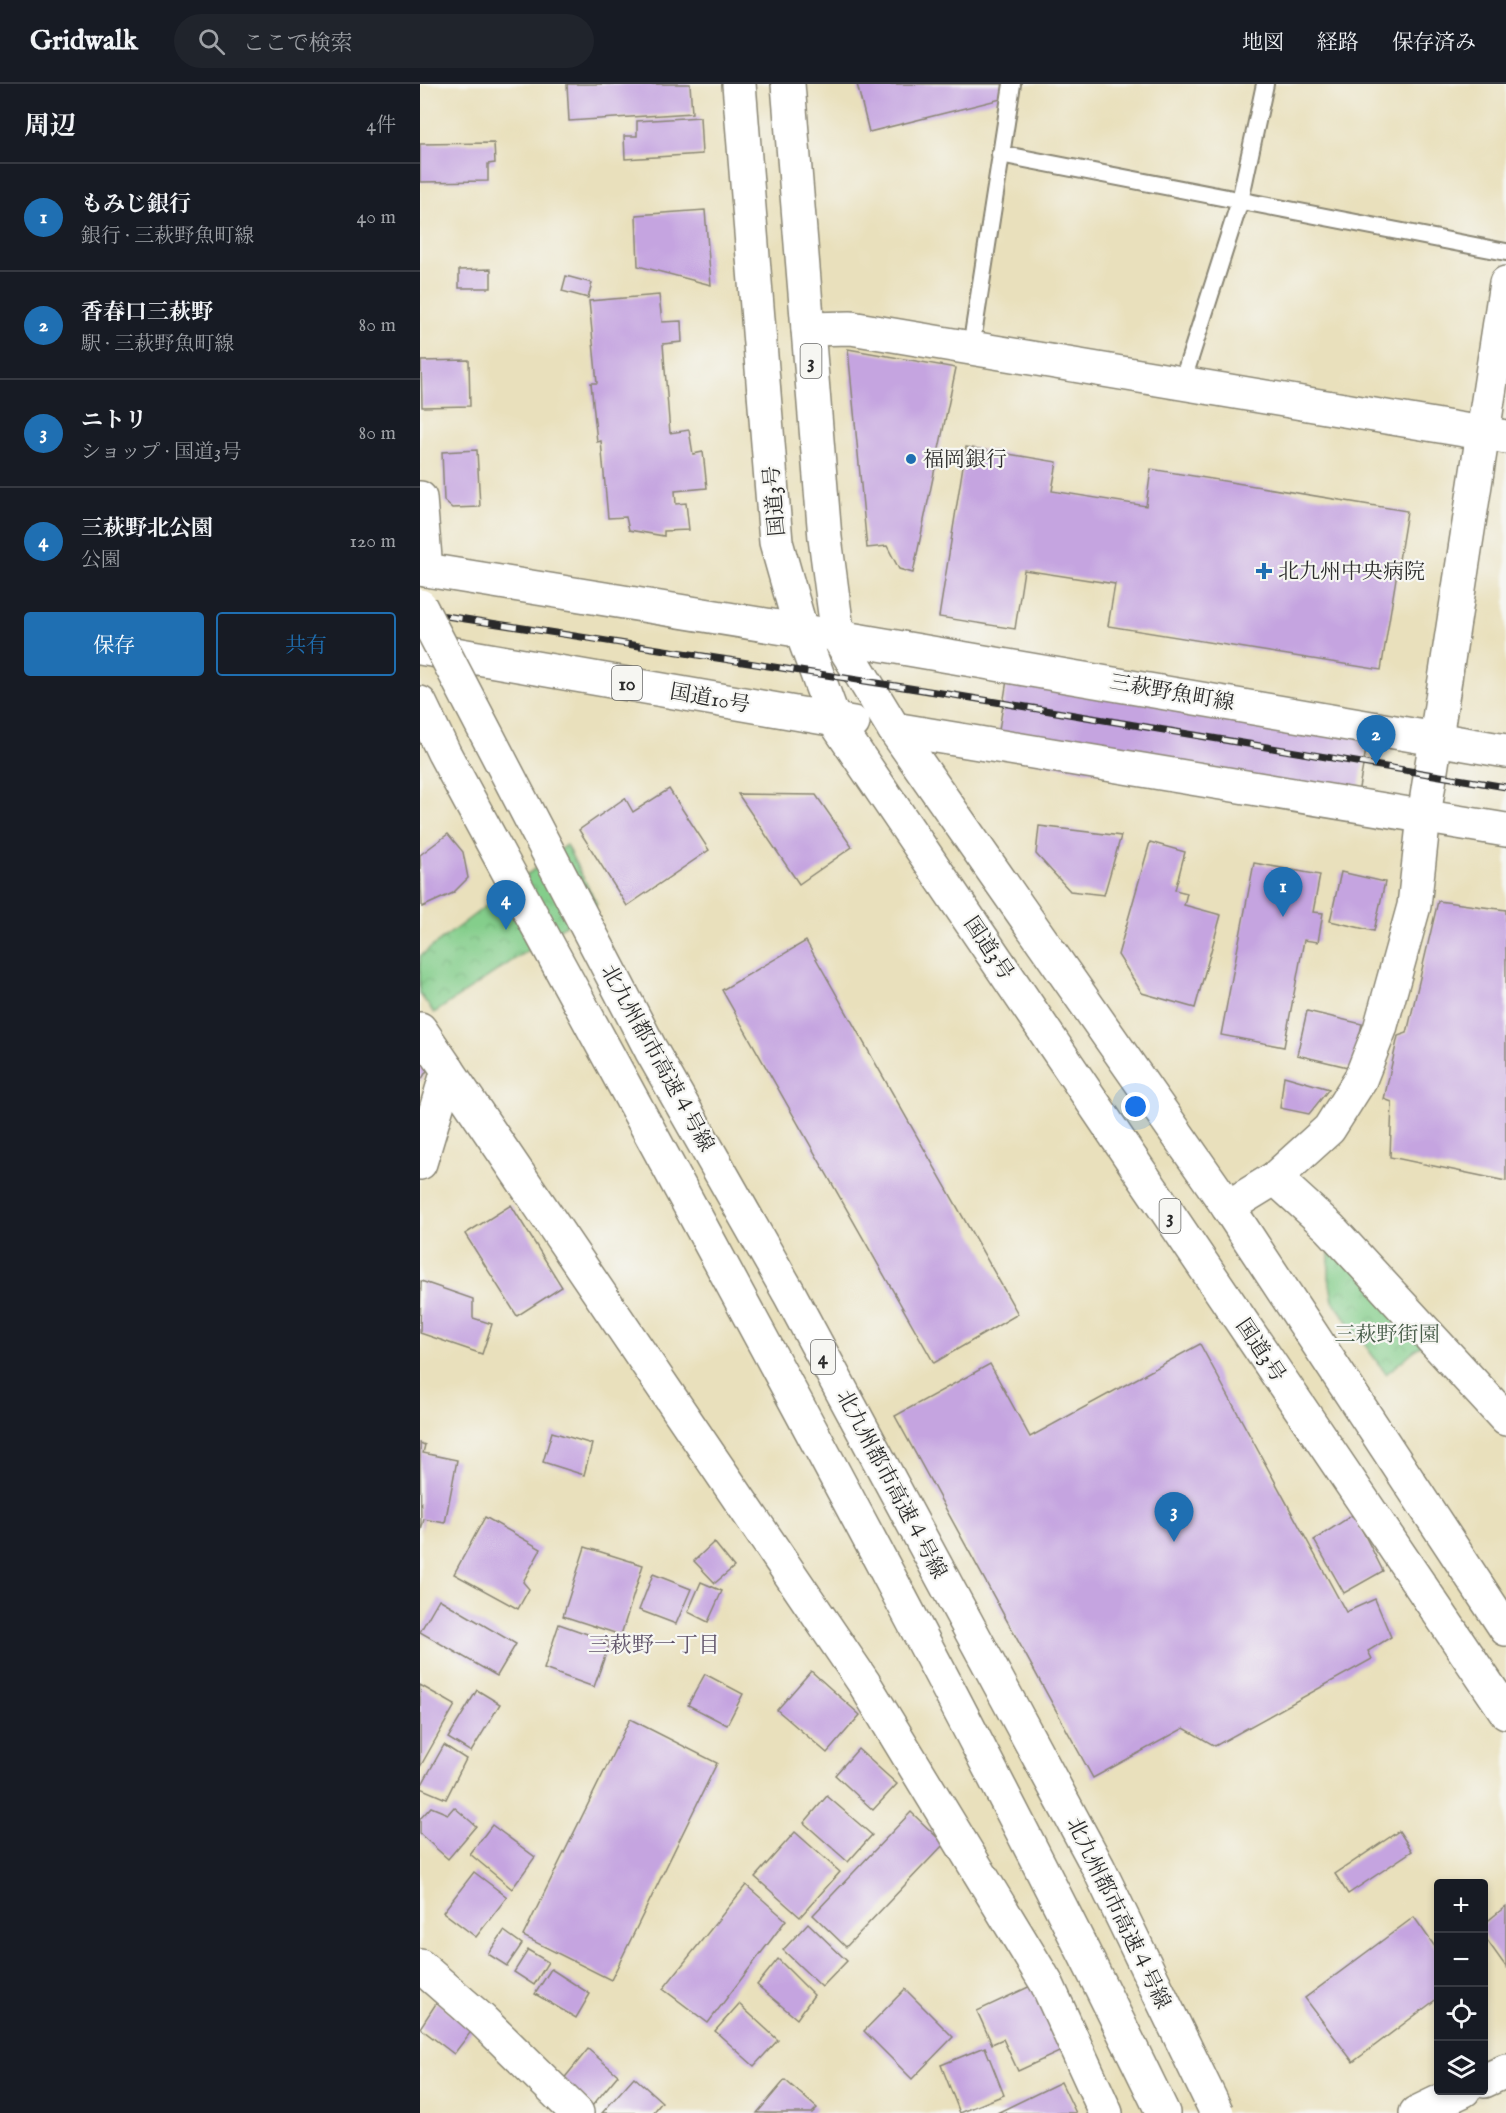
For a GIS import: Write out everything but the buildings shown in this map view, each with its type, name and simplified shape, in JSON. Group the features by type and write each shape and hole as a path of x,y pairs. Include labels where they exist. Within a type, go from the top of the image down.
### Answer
{"main road":[{"name":"国道3号","path":"739,84 776,542 801,630 834,720 1506,1712"},
{"name":"3","path":"788,84 825,538 838,637 894,729 1228,1207 1506,1629"},
{"path":"1228,1207 1275,1178 1329,1130 1360,1080 1380,1029 1414,906 1424,816 1436,739 1494,435 1506,283"},
{"path":"808,329 851,328 1494,435"},
{"path":"420,498 423,569 838,637"},
{"name":"北九州都市高速４号線","path":"420,606 651,1050 789,1293 1098,1867 1217,2113"},
{"name":"三萩野魚町線","path":"838,637 1013,664 1506,751"},
{"name":"国道10号","path":"420,648 894,729"},
{"name":"北九州都市高速４号線","path":"420,703 444,753 750,1317 1058,1896 1163,2113"},
{"path":"894,729 1506,830"},
{"path":"420,1029 864,1683 1047,1984 1106,2113"},
{"path":"420,1163 448,1070"},
{"path":"1275,1178 1330,1228 1506,1419"},
{"path":"420,1966 482,2020 577,2113"},
{"path":"1488,2079 1506,2071"},
{"path":"1416,2113 1455,2095"}],"lane":[{"path":"971,348 1012,84"},
{"path":"1182,383 1240,201 1265,84"},
{"path":"1000,154 1506,252"}],"green space":[{"path":"566,845 597,904 434,1013 420,994 420,956"},
{"name":"三萩野街園","path":"1329,1237 1427,1340 1386,1374 1333,1301 1329,1278"}],"railway":[{"path":"420,612 948,694 1506,787"}],"place":[{"name":"福岡銀行","path":"911,459"},
{"name":"北九州中央病院","path":"1264,571"},
{"name":"香春口三萩野","path":"1376,765"},
{"name":"もみじ銀行","path":"1283,917"},
{"name":"三萩野北公園","path":"506,930"},
{"name":"ニトリ","path":"1174,1542"}],"district":[{"name":"三萩野一丁目","path":"654,1644"}]}
